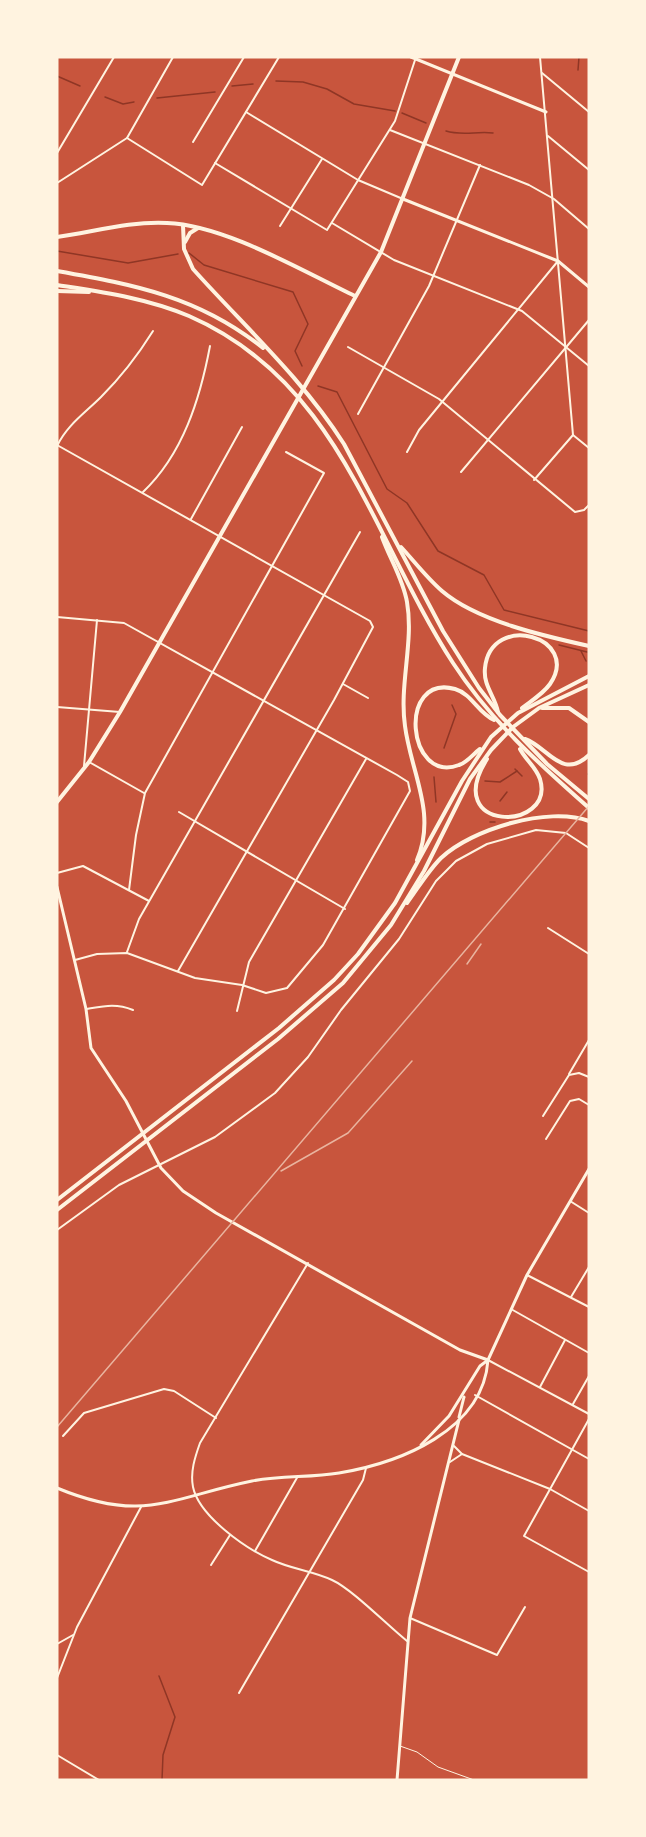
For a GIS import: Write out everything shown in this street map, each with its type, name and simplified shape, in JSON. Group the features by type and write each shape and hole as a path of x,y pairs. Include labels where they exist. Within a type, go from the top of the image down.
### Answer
{"main road":[{"path":"57,802 89,762 120,712 381,252 459,57"},
{"path":"57,237 139,224 183,225 239,242 355,296"},
{"path":"183,225 184,249 193,269 327,418 460,660 498,712 547,764 589,799"},
{"path":"184,249 186,238 198,228"},
{"path":"57,272 123,283 189,302 245,333 275,358"},
{"path":"57,285 157,304 188,316 227,336 271,367 318,419 377,523 436,635 467,684 494,720 518,745 589,808"},
{"path":"57,291 104,293"},
{"path":"377,523 398,572 407,605 405,724 423,796 426,821 422,847 406,883"},
{"path":"397,543 442,590 469,608 508,624 589,646"},
{"path":"57,1200 308,1004 358,954 379,928 462,781 491,737 547,688 556,669 554,655 549,646 530,636 516,636 504,640 488,657 486,682 498,712"},
{"path":"518,713 589,676"},
{"path":"391,925 424,871 470,779 491,750 524,718 539,708 589,684"},
{"path":"484,747 455,766 445,766 432,761 421,751 416,736 418,707 432,691 451,688 463,692 486,717 494,720"},
{"path":"539,708 568,708 589,722"},
{"path":"523,738 531,741 552,759 565,764 578,763 589,755"},
{"path":"491,750 478,777 477,799 489,814 498,818 513,817 533,806 541,789 539,776 518,745"},
{"path":"57,1210 322,1003 362,962 442,858 460,844 537,817 565,815 589,821"}],"street":[{"path":"57,153 114,57"},
{"path":"57,183 127,138 172,58 166,57"},
{"path":"193,142 244,57"},
{"path":"127,138 202,184 279,57"},
{"path":"215,163 327,230 390,130 398,112 414,57 546,112"},
{"path":"534,480 573,435 540,57"},
{"path":"542,73 589,112"},
{"path":"246,112 358,180 558,261 589,287"},
{"path":"390,130 529,185 554,200 589,229"},
{"path":"548,136 589,170"},
{"path":"280,226 322,159"},
{"path":"358,414 434,276 480,165"},
{"path":"332,222 381,252 518,309 589,366"},
{"path":"407,452 419,430 558,261"},
{"path":"461,472 589,320"},
{"path":"153,332 137,356 102,396 69,427 57,445 370,621 373,627 248,852 178,971"},
{"path":"143,492 178,447 196,404 210,346"},
{"path":"348,347 442,402 575,512 585,510 589,505"},
{"path":"191,520 243,427"},
{"path":"573,435 589,448"},
{"path":"129,890 136,835 145,793 324,473 286,452"},
{"path":"127,953 139,919 360,532"},
{"path":"57,617 124,623 410,784 406,801 345,909 305,970 287,988 266,993 242,985 195,978 127,953 97,954 75,960"},
{"path":"83,770 97,620"},
{"path":"343,684 369,698"},
{"path":"57,707 120,712"},
{"path":"237,1011 249,962 367,759"},
{"path":"89,762 145,793"},
{"path":"179,812 345,909"},
{"path":"57,1230 117,1186 215,1137 275,1093 308,1057 341,1010 399,939 436,880 456,861 487,844 536,830 566,833 589,848"},
{"path":"57,873 83,866 150,901"},
{"path":"57,887 86,1009 93,1054 126,1101 150,1151 176,1185 202,1204 460,1350 488,1360 589,1413"},
{"path":"548,928 589,954"},
{"path":"86,1009 121,1005 133,1010"},
{"path":"543,1116 589,1040"},
{"path":"569,1075 579,1073 589,1077"},
{"path":"546,1139 570,1101 579,1099 589,1104"},
{"path":"57,1488 103,1504 141,1507 196,1497 252,1481 337,1474 366,1468 441,1437 476,1395 487,1371 488,1360 527,1275 589,1169"},
{"path":"570,1201 589,1213"},
{"path":"308,1263 200,1443 194,1459 192,1476 196,1497 230,1535 255,1551 339,1584 407,1641"},
{"path":"571,1297 589,1267"},
{"path":"527,1275 589,1307"},
{"path":"510,1309 589,1353"},
{"path":"540,1387 566,1341"},
{"path":"420,1447 449,1416 480,1366 488,1360"},
{"path":"573,1404 589,1376"},
{"path":"63,1436 84,1413 164,1389 174,1391 216,1418"},
{"path":"397,1780 410,1618 466,1390"},
{"path":"476,1395 589,1459"},
{"path":"589,1419 524,1536 589,1572"},
{"path":"454,1446 462,1454 550,1489 589,1511"},
{"path":"450,1462 462,1454"},
{"path":"239,1694 363,1480 366,1468"},
{"path":"255,1551 298,1476"},
{"path":"57,1678 73,1635 141,1507"},
{"path":"211,1565 230,1535"},
{"path":"410,1618 497,1655 525,1607"},
{"path":"57,1644 73,1635"},
{"path":"57,1755 99,1780"}],"lane":[{"path":"400,1746 417,1752 438,1767 474,1780"}],"waterway":[{"path":"578,70 579,57"},
{"path":"57,76 80,86"},
{"path":"276,81 303,82 327,89 354,104 395,111"},
{"path":"232,86 253,84"},
{"path":"157,98 215,92"},
{"path":"105,97 123,104 134,102"},
{"path":"402,113 426,123"},
{"path":"446,131 493,133"},
{"path":"57,251 128,263 178,254"},
{"path":"189,253 204,265 293,292 308,324 295,351 302,366"},
{"path":"318,386 337,392 387,489 407,503 438,551 484,575 504,610 589,631"},
{"path":"559,645 587,652"},
{"path":"581,651 586,661"},
{"path":"444,748 456,714 452,705"},
{"path":"515,769 522,776"},
{"path":"485,781 500,782 517,771"},
{"path":"434,777 436,802"},
{"path":"500,801 507,792"},
{"path":"490,822 495,822"},
{"path":"159,1676 175,1717 163,1755 162,1780"}],"railway":[{"path":"57,1427 589,806"},
{"path":"467,964 481,944"},
{"path":"281,1171 348,1133 412,1061"}]}
